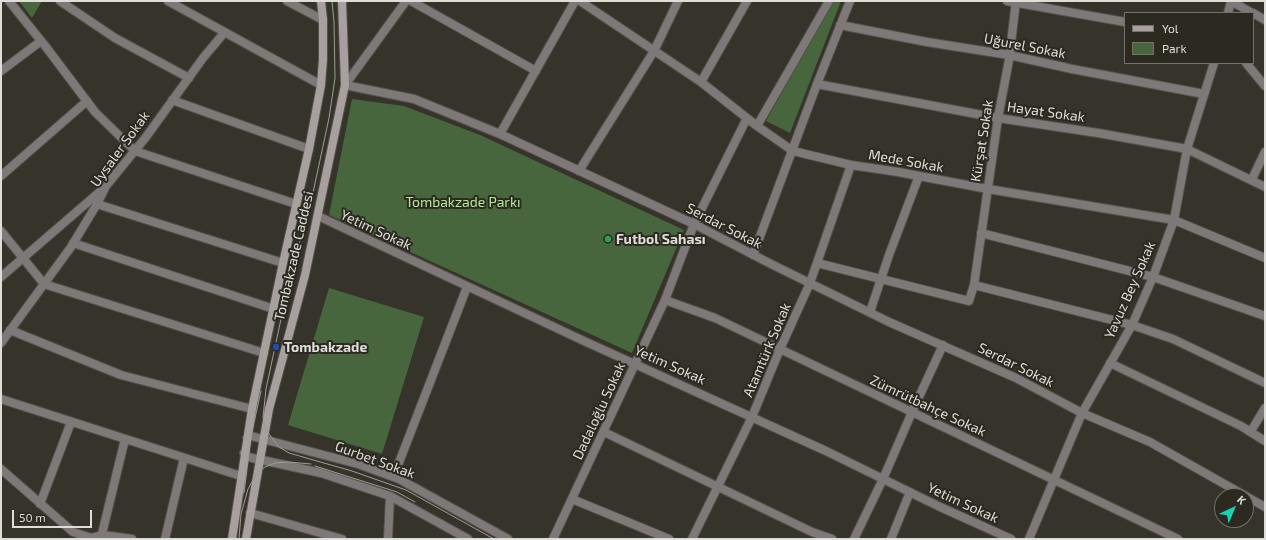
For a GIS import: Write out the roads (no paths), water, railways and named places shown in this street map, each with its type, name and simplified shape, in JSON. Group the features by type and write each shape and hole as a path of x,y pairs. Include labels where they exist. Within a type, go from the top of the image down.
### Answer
{"main road":[{"name":"Tombakzade Caddesi","path":"232,539 252,409 309,149 321,85 323,20 321,1"},
{"name":"Tombakzade Caddesi","path":"246,539 269,409 305,275 346,85 342,1"}],"street":[{"path":"9,1 95,112 135,151 296,204"},
{"path":"60,1 115,38 189,78"},
{"path":"168,1 321,85"},
{"path":"287,1 323,20"},
{"path":"346,85 406,1"},
{"path":"411,1 536,71"},
{"path":"500,134 575,1"},
{"name":"Mede Sokak","path":"580,1 701,82 757,126 793,151 851,165 1174,220 1265,258"},
{"path":"579,170 654,51 678,1"},
{"path":"701,82 747,1"},
{"path":"757,126 829,1"},
{"path":"753,255 817,84 850,1"},
{"path":"1007,1 1124,22"},
{"path":"1228,12 1231,1 1251,12"},
{"name":"Kürşat Sokak","path":"974,285 1016,2"},
{"path":"1254,14 1265,20"},
{"name":"Uğurel Sokak","path":"840,25 927,42 1009,55 1072,69 1204,94"},
{"name":"Uysaler Sokak","path":"1,343 73,242 97,204 106,186 135,151 224,33"},
{"path":"1,71 41,41"},
{"name":"Yavuz Bey Sokak","path":"1029,539 1082,413 1132,325 1153,277 1174,220 1187,149 1214,64"},
{"path":"1247,64 1265,86"},
{"name":"Hayat Sokak","path":"817,84 998,118 1098,133 1187,149 1252,179 1265,187"},
{"name":"Serdar Sokak","path":"346,85 414,100 500,134 579,170 694,224 753,255 870,312 1016,378 1082,413 1150,442 1265,506"},
{"path":"172,100 309,149"},
{"path":"1,176 87,102"},
{"name":"Dadaloğlu Sokak","path":"553,539 665,300 694,224 747,118"},
{"path":"1252,179 1265,152"},
{"name":"Atamtürk Sokak","path":"692,539 752,417 780,349 810,283 851,165"},
{"path":"870,312 919,176"},
{"path":"1,277 106,186"},
{"path":"97,204 283,263"},
{"name":"Yetim Sokak","path":"318,216 467,287 826,451 938,506 1011,539"},
{"path":"1,231 44,284 264,353"},
{"path":"981,233 1153,277 1265,316"},
{"path":"73,242 274,309"},
{"path":"817,264 969,301 974,285 1132,325 1173,339 1265,383"},
{"path":"398,465 467,287"},
{"name":"Zümrütbahçe Sokak","path":"665,300 715,318 1178,539"},
{"path":"10,330 121,375 252,409"},
{"path":"854,539 884,479 912,412 943,345"},
{"path":"1110,363 1251,431 1265,441"},
{"path":"1,399 241,476"},
{"path":"1251,431 1265,408"},
{"path":"40,504 71,422"},
{"path":"604,432 812,532 832,539"},
{"name":"Gurbet Sokak","path":"247,438 251,436 264,439 358,464 398,479 508,539"},
{"path":"102,537 125,439"},
{"path":"244,454 248,457 260,460 321,473 390,496 468,539"},
{"path":"165,539 184,458"},
{"path":"1,468 73,532 90,538 102,537 132,539"},
{"path":"891,539 910,492"},
{"path":"388,539 390,496"},
{"path":"572,499 669,539"},
{"path":"250,513 342,539"}],"tram line":[{"path":"332,1 335,78 329,118 308,216 293,263 266,389 263,417 266,430 279,447 289,453 352,471 406,490 494,539"},
{"path":"244,493 251,436 261,391"},
{"path":"239,539 241,514 248,489 257,473 265,467 275,463 288,462 311,464"},
{"path":"315,466 397,492 415,502"}],"place":[{"name":"Futbol Sahası","path":"608,239"},
{"name":"Tombakzade","path":"276,347"}],"park label":[{"name":"Tombakzade Parkı","path":"463,202"}]}
